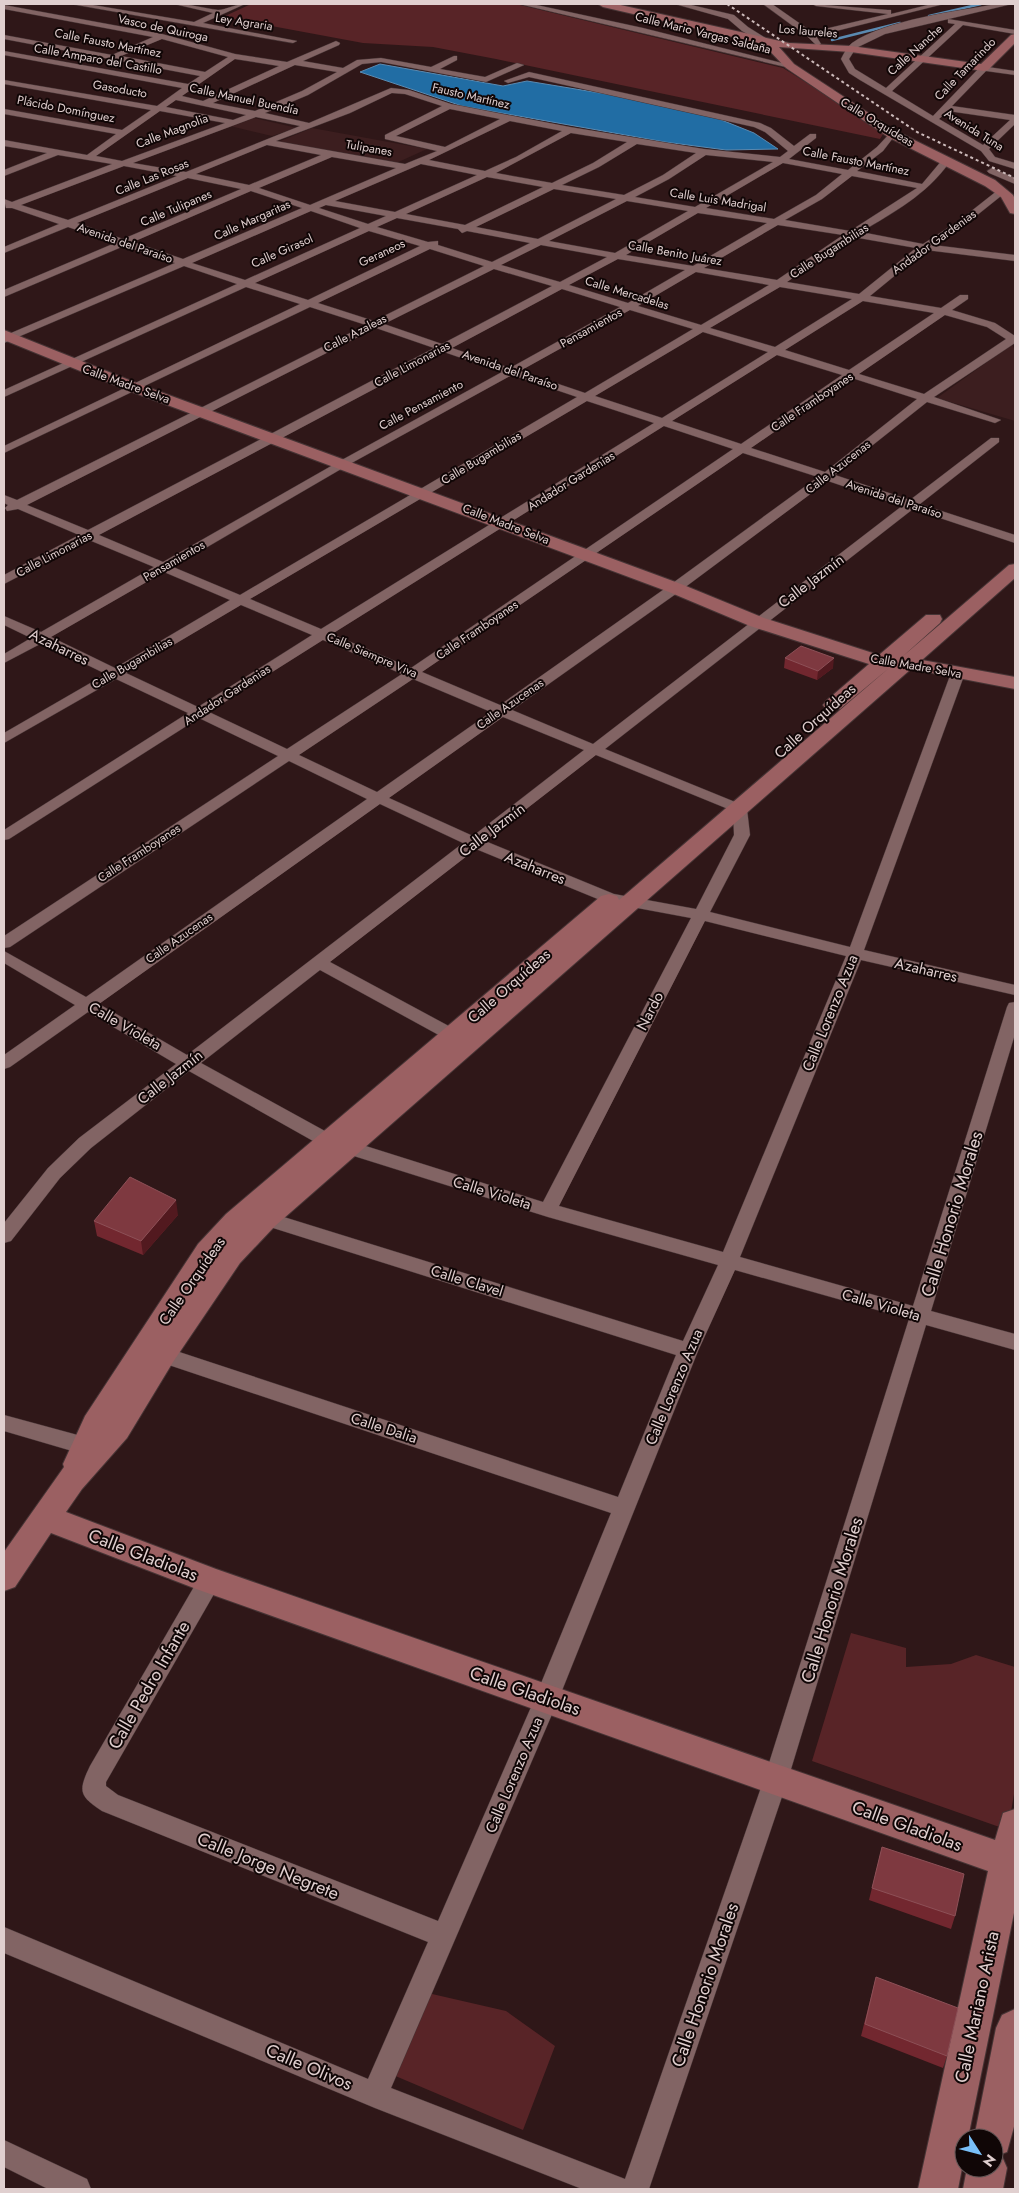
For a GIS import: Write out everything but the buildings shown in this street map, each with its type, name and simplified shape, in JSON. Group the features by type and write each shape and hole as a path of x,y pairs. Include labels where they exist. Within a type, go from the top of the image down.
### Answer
{"street":[{"name":"Ley Agraria","path":"75,4 192,25 296,39 275,50"},
{"path":"178,4 223,13"},
{"path":"113,57 241,4"},
{"name":"Calle Mario Vargas Saldaña","path":"523,4 643,30 790,66"},
{"name":"Los laureles","path":"603,4 672,18 768,42 851,49 984,68"},
{"path":"679,4 731,17 745,29 768,42"},
{"path":"643,30 707,4"},
{"path":"719,4 784,44"},
{"path":"768,4 813,31 819,46"},
{"path":"813,31 855,24 940,4"},
{"path":"851,49 858,43 886,32 1008,4"},
{"path":"821,6 899,14"},
{"name":"Vasco de Quiroga","path":"4,7 161,36 234,56 346,71"},
{"path":"4,14 147,43"},
{"path":"941,18 960,24 1015,32"},
{"path":"827,22 855,24"},
{"name":"Calle Nanche","path":"886,92 960,24"},
{"name":"Calle Fausto Martínez","path":"4,37 207,74"},
{"name":"Calle Tamarindo","path":"934,120 1015,37"},
{"name":"Calle Orquídeas","path":"768,42 790,66 892,134 946,161 991,177 1001,192 1006,195 1015,210"},
{"path":"204,104 336,43"},
{"name":"Avenida Tuna","path":"851,49 845,59 852,71 984,149 992,159 1015,166"},
{"name":"Calle Amparo del Castillo","path":"4,53 189,87"},
{"path":"257,59 266,54"},
{"path":"4,143 88,158 234,56"},
{"path":"433,69 454,58"},
{"path":"5,83 43,60"},
{"name":"Calle Magnolia","path":"7,205 256,114 305,93 360,62 368,60 433,69 502,83 529,74 757,125 768,130 793,150"},
{"path":"486,80 520,64"},
{"path":"984,68 1015,73"},
{"name":"Gasoducto","path":"5,83 231,122"},
{"name":"Fausto Martínez","path":"308,125 367,103 391,90 406,92 448,106 635,141"},
{"name":"Calle Manuel Buendía","path":"174,97 308,125"},
{"path":"446,150 388,137 448,106"},
{"path":"946,108 1015,119"},
{"name":"Plácido Domínguez","path":"4,111 123,133"},
{"name":"Calle Margaritas","path":"6,338 185,264 446,150 508,118"},
{"path":"984,149 1015,119"},
{"name":"Calle Las Rosas","path":"4,250 308,125"},
{"name":"Calle Girasol","path":"4,394 243,283 542,148 570,130"},
{"name":"Pensamientos","path":"512,372 819,197 880,149 892,134"},
{"name":"Calle Limonarias","path":"4,580 617,256 782,160 813,136"},
{"path":"635,141 704,152 782,160"},
{"name":"Geraneos","path":"4,450 596,165 635,141"},
{"path":"266,142 330,154"},
{"path":"4,173 56,152"},
{"name":"Calle Azaleas","path":"4,512 666,177 704,152"},
{"name":"Tulipanes","path":"330,154 404,167"},
{"name":"Calle Tulipanes","path":"4,294 330,154"},
{"name":"Calle Mercadelas","path":"88,158 253,188 367,227 853,374 996,420"},
{"path":"992,159 991,177 1015,181"},
{"name":"Calle Fausto Martínez","path":"782,160 925,187"},
{"name":"Calle Luis Madrigal","path":"418,161 550,186 852,233 924,247 968,254 1015,258"},
{"name":"Calle Bugambilias","path":"4,739 779,283 852,233 899,208 939,173 946,161"},
{"name":"Andador Gardenias","path":"4,836 322,634 664,423 862,296 924,247 963,222 1001,192"},
{"name":"Calle Benito Juárez","path":"325,202 617,256 946,311 980,320 1014,340"},
{"name":"Avenida del Paraíso","path":"7,205 444,347 512,372 1015,539"},
{"name":"Calle Framboyanes","path":"4,943 414,672 964,297"},
{"name":"Calle Madre Selva","path":"6,338 133,387 503,523 674,588 757,622 881,662 908,663 1015,683"},
{"name":"Calle Azucenas","path":"4,1063 674,588 827,476 925,398 1014,340"},
{"name":"Calle Pensamiento","path":"344,463 512,372"},
{"name":"Calle Jazmín","path":"4,1236 54,1173 85,1143 317,962 476,843 757,622 995,440"},
{"name":"Pensamientos","path":"4,659 344,463"},
{"name":"Calle Siempre Viva","path":"4,499 596,750 733,805"},
{"name":"Calle Orquídeas","path":"849,702 881,662 1015,549"},
{"name":"Calle Orquídeas","path":"4,1577 92,1448 117,1430 153,1352 230,1256 256,1215 733,805 849,702 908,663 1015,569"},
{"name":"Azaharres","path":"4,620 114,674 476,843 623,900 700,915 854,954 1015,990"},
{"name":"Calle Lorenzo Azua","path":"375,2095 547,1698 688,1351 729,1262 854,954 958,673"},
{"name":"Nardo","path":"548,1210 742,835 733,805"},
{"name":"Calle Orquídeas","path":"338,1144 452,1034 623,900"},
{"name":"Calle Violeta","path":"4,956 188,1063 338,1144 548,1210 920,1317 1015,1342"},
{"path":"317,962 452,1034"},
{"name":"Calle Honorio Morales","path":"634,2189 776,1779 1015,1007"},
{"name":"Calle Clavel","path":"256,1215 688,1351"},
{"name":"Calle Dalia","path":"153,1352 623,1508"},
{"path":"4,1423 92,1448"},
{"name":"Calle Gladiolas","path":"44,1518 210,1580 1011,1863"},
{"name":"Calle Pedro Infante","path":"94,1792 94,1783 98,1774 210,1580"},
{"name":"Calle Jorge Negrete","path":"94,1792 110,1803 444,1936"},
{"name":"Calle Mariano Arista","path":"938,2189 1011,1863 1015,1825"},
{"name":"Calle Olivos","path":"4,1940 375,2095 616,2189"},
{"path":"995,2128 1015,2028"},
{"path":"4,2154 78,2189"}],"shaded area":[{"path":"251,4 516,4 783,68 885,131 880,139 433,47 363,43 223,17"},
{"path":"250,117 297,128 272,136 230,126"},
{"path":"312,128 427,149 394,164 278,142"},
{"path":"1012,344 1015,351 1015,421 937,398"},
{"path":"851,1633 906,1648 906,1667 951,1664 976,1655 1015,1667 1015,1788 1008,1830 812,1761"},
{"path":"419,1991 506,2011 555,2046 523,2130 386,2072"}],"water":[{"path":"380,64 503,86 527,81 612,95 714,117 754,133 778,149 726,150 665,142 462,106 360,72"}],"waterway":[{"path":"929,16 981,4"},
{"path":"832,40 900,23"}],"railway":[{"path":"727,4 917,132 1015,178"}]}
